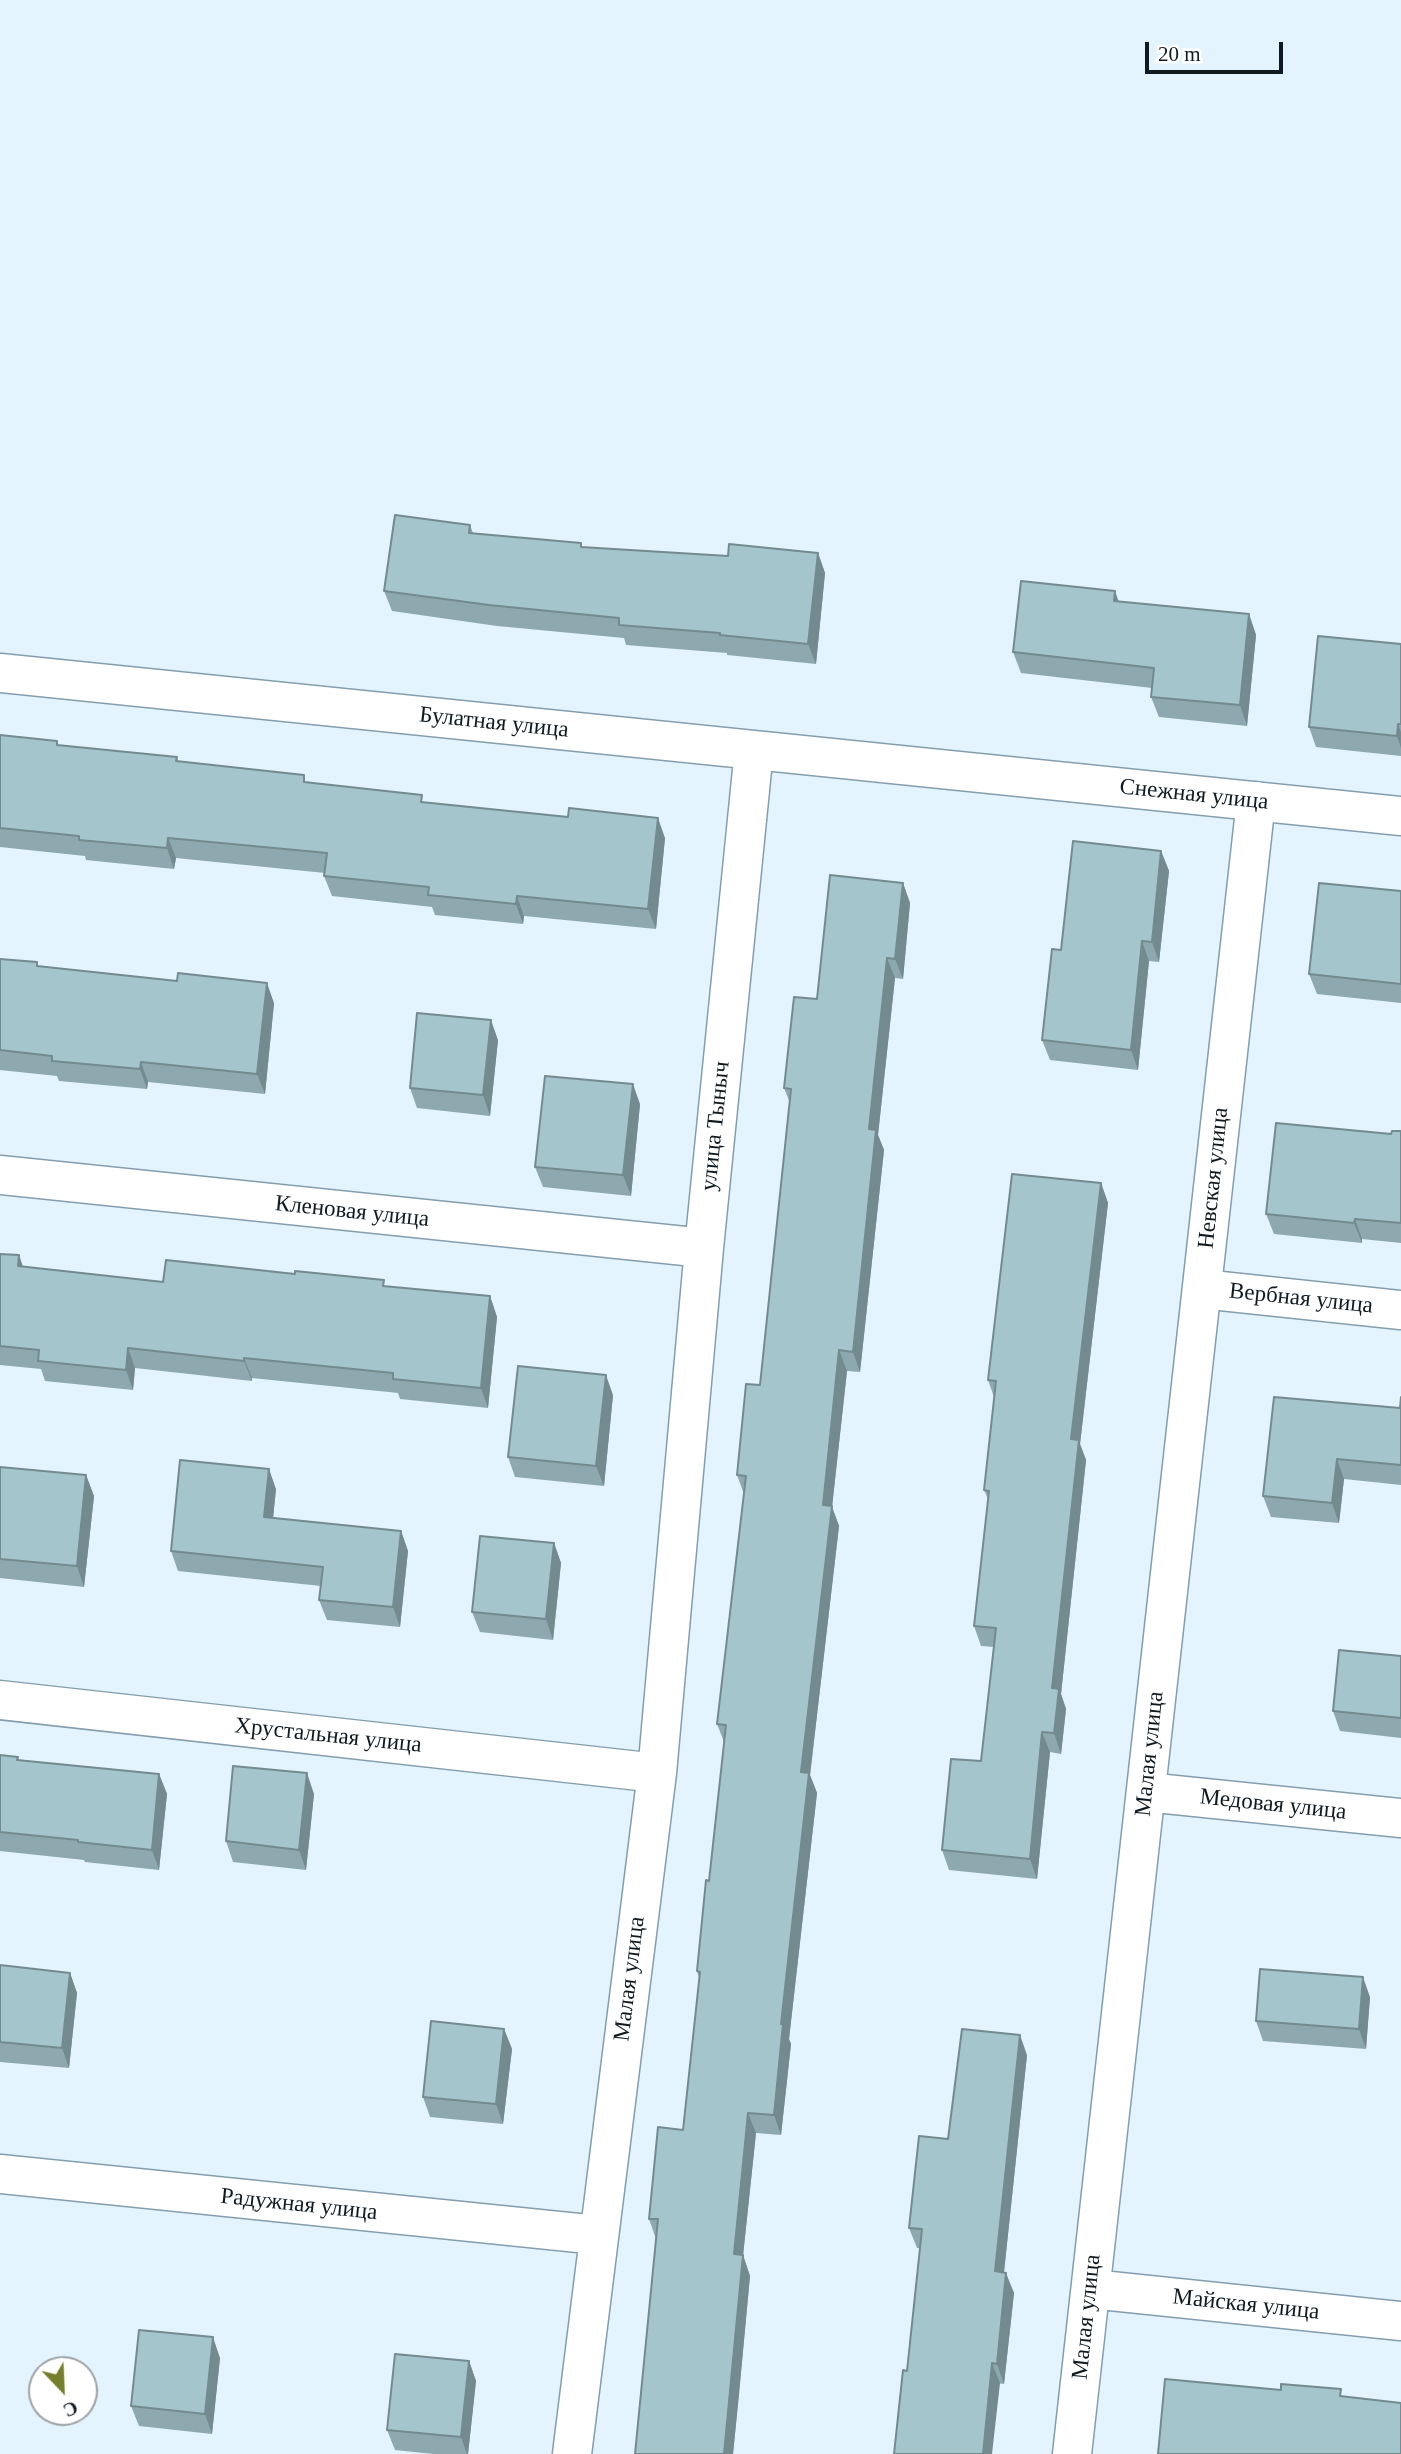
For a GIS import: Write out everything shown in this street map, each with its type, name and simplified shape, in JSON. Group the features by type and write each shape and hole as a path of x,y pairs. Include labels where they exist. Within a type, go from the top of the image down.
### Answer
{"street":[{"name":"Булатная улица","path":"0,673 988,774"},
{"name":"улица Тыныч","path":"681,1502 754,750"},
{"name":"Снежная улица","path":"988,774 1401,816"},
{"name":"Невская улица","path":"1172,1554 1256,801"},
{"name":"Кленовая улица","path":"0,1175 704,1248"},
{"name":"Вербная улица","path":"1202,1289 1401,1310"},
{"name":"Малая улица","path":"572,2454 657,1773 681,1502"},
{"name":"Малая улица","path":"1072,2454 1172,1554"},
{"name":"Хрустальная улица","path":"0,1700 657,1773"},
{"name":"Медовая улица","path":"1146,1792 1401,1818"},
{"name":"Радужная улица","path":"0,2174 598,2235"},
{"name":"Майская улица","path":"1090,2289 1401,2321"}],"building":[{"path":"395,515 470,525 469,533 581,543 581,547 728,556 729,544 818,553 808,644 720,633 619,625 619,618 384,591"},
{"path":"1021,581 1115,591 1114,601 1249,614 1240,705 1151,697 1154,668 1013,652"},
{"path":"1318,636 1401,644 1401,724 1398,724 1397,736 1309,727"},
{"path":"0,735 57,741 57,745 177,757 176,761 304,775 304,782 422,795 421,802 568,817 569,808 658,818 648,909 517,896 516,904 428,895 429,887 324,876 327,853 168,838 167,848 79,840 79,836 0,828"},
{"path":"1073,841 1161,851 1152,942 1142,941 1131,1050 1042,1040 1052,949 1061,950"},
{"path":"830,875 903,883 895,959 887,958 869,1129 876,1130 853,1352 839,1350 823,1505 832,1506 801,1772 809,1773 781,2024 774,2115 748,2113 734,2254 743,2255 724,2454 635,2454 658,2219 649,2219 658,2127 683,2130 700,1972 697,1971 706,1880 709,1881 726,1725 717,1724 746,1476 737,1475 746,1384 760,1385 791,1089 784,1088 794,997 817,999"},
{"path":"1319,883 1401,891 1401,984 1309,974"},
{"path":"0,959 37,962 37,966 177,981 178,973 267,983 257,1074 141,1062 140,1069 52,1061 52,1056 0,1050"},
{"path":"417,1013 491,1020 483,1095 410,1088"},
{"path":"545,1076 633,1084 623,1175 535,1167"},
{"path":"1276,1123 1391,1134 1392,1131 1401,1131 1401,1223 1355,1219 1354,1223 1266,1214"},
{"path":"1012,1174 1101,1183 1071,1439 1079,1440 1052,1688 1059,1689 1054,1733 1042,1732 1030,1859 942,1850 951,1759 981,1761 996,1628 974,1626 989,1491 984,1490 996,1381 988,1380"},
{"path":"0,1254 19,1255 18,1266 163,1282 166,1260 295,1274 295,1271 384,1280 383,1286 490,1296 481,1388 393,1379 393,1373 128,1348 126,1370 38,1361 39,1350 0,1346"},
{"path":"518,1366 606,1375 596,1466 508,1457"},
{"path":"1274,1397 1400,1408 1401,1397 1401,1465 1337,1459 1332,1503 1263,1496"},
{"path":"180,1460 269,1469 264,1517 401,1531 393,1607 319,1600 323,1567 171,1551"},
{"path":"0,1467 86,1475 77,1566 0,1559"},
{"path":"480,1536 554,1543 546,1619 472,1612"},
{"path":"1339,1650 1401,1656 1401,1718 1333,1711"},
{"path":"0,1755 18,1757 17,1760 159,1774 152,1850 0,1832"},
{"path":"233,1766 307,1773 299,1850 226,1841"},
{"path":"0,1965 70,1973 62,2048 0,2042"},
{"path":"1260,1969 1363,1977 1359,2029 1256,2021"},
{"path":"431,2021 504,2029 496,2104 423,2097"},
{"path":"962,2029 1020,2035 995,2271 1006,2273 997,2364 992,2363 983,2454 894,2454 903,2370 907,2371 922,2229 909,2228 919,2136 948,2139"},
{"path":"139,2330 213,2337 205,2414 131,2406"},
{"path":"395,2354 469,2361 461,2437 387,2430"},
{"path":"1165,2379 1281,2390 1281,2384 1341,2389 1340,2396 1401,2403 1401,2454 1158,2454"}]}
